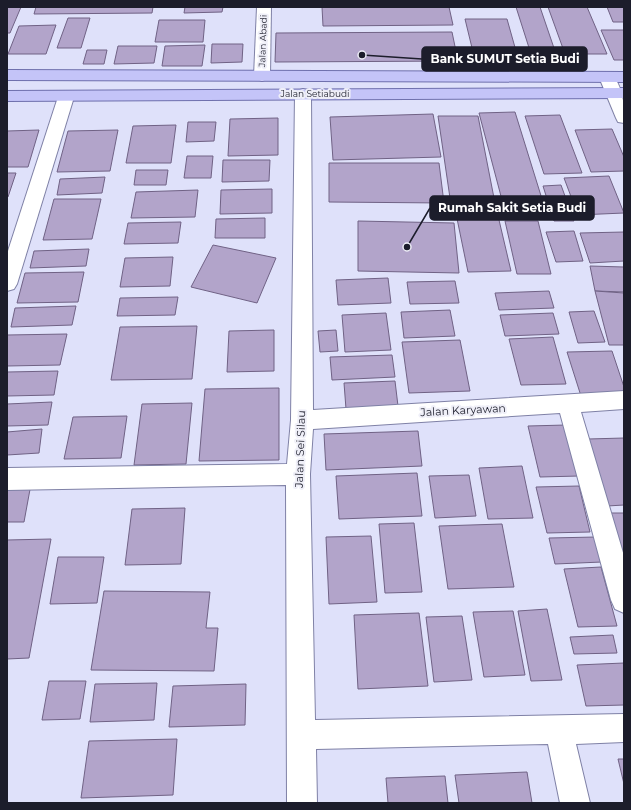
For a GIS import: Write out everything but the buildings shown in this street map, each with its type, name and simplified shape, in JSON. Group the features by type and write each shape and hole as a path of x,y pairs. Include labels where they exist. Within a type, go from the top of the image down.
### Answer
{"main road":[{"name":"Jalan Setiabudi","path":"7,75 624,77"},
{"name":"Jalan Setiabudi","path":"7,96 66,97 303,94 619,93"}],"street":[{"name":"Jalan Abadi","path":"262,76 264,7"},
{"path":"607,77 619,93 624,118"},
{"name":"Jalan Sei Silau","path":"302,803 298,474 302,420 303,94"},
{"path":"7,284 66,97"},
{"name":"Jalan Karyawan","path":"302,420 624,400"},
{"path":"568,404 624,600"},
{"path":"7,479 298,474"},
{"path":"302,736 624,728"},
{"path":"559,730 575,803"}],"place":[{"name":"Bank SUMUT Setia Budi","path":"362,55"},
{"name":"Rumah Sakit Setia Budi","path":"407,247"}]}
